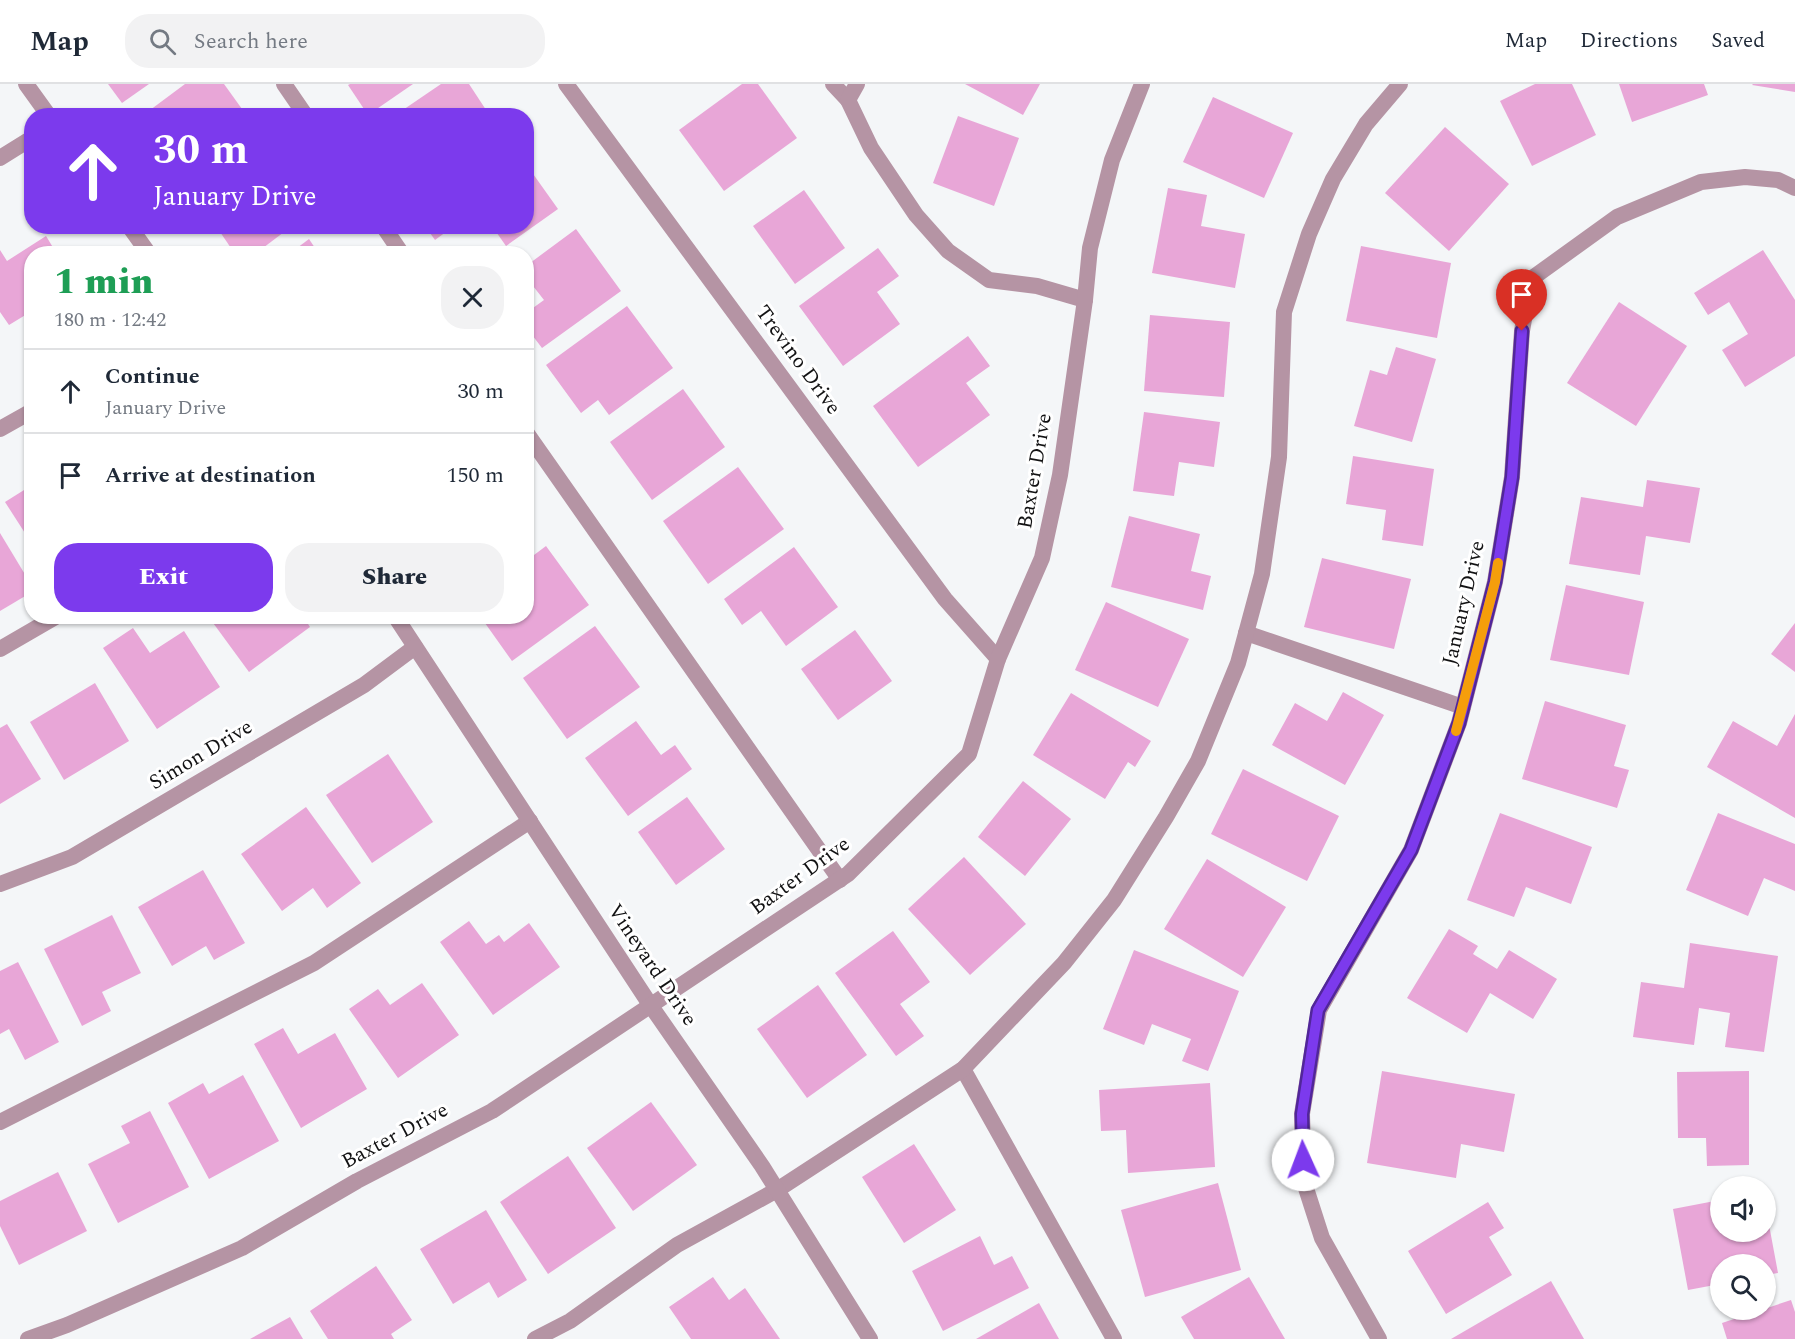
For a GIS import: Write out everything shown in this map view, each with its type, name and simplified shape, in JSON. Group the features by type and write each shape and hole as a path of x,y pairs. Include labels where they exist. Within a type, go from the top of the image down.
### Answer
{"street":[{"path":"26,84 43,108"},
{"path":"284,84 300,108"},
{"name":"Trevino Drive","path":"566,84 945,599 998,659"},
{"path":"833,84 848,100 871,148 916,215 948,251 989,280 1037,286 1085,300"},
{"path":"848,100 857,84"},
{"name":"Baxter Drive","path":"28,1339 67,1325 242,1248 357,1181 492,1111 840,880 969,754 998,659 1042,558 1060,475 1085,300 1090,248 1112,160 1142,84"},
{"path":"535,1339 570,1321 677,1245 777,1190 963,1069 1064,963 1114,900 1198,761 1238,663 1262,574 1279,457 1284,312 1309,234 1333,179 1366,124 1400,84"},
{"path":"0,158 24,143"},
{"name":"January Drive","path":"1379,1339 1322,1238 1304,1182 1302,1114 1318,1010 1411,850 1459,723 1495,582 1510,489 1522,331 1530,279 1617,217 1701,182 1744,177 1778,180 1795,188"},
{"path":"0,429 24,416"},
{"path":"534,443 840,880"},
{"path":"0,649 43,624"},
{"name":"Vineyard Drive","path":"400,624 651,1006 777,1190 870,1339"},
{"path":"1246,633 1463,707"},
{"name":"Simon Drive","path":"0,884 72,857 364,685 415,647"},
{"path":"0,1122 314,963 530,821"},
{"path":"963,1069 1114,1339"}],"building":[{"path":"108,84 149,84 122,103"},
{"path":"185,84 224,84 241,108 153,108"},
{"path":"413,84 378,108 363,108 348,85"},
{"path":"441,84 469,84 485,108 406,108"},
{"path":"742,84 758,84 797,138 724,191 679,130"},
{"path":"965,84 1040,84 1023,115"},
{"path":"1535,84 1572,84 1596,135 1532,166 1500,101"},
{"path":"1619,84 1704,84 1708,95 1632,122"},
{"path":"1795,84 1795,92 1752,85"},
{"path":"1213,97 1293,133 1264,198 1183,162"},
{"path":"958,116 1019,138 994,206 933,183"},
{"path":"1445,127 1509,184 1449,251 1385,193"},
{"path":"534,175 558,209 534,226"},
{"path":"1168,188 1207,195 1201,226 1245,234 1235,288 1152,273"},
{"path":"804,190 845,248 795,284 753,226"},
{"path":"576,229 621,291 542,348 534,338 534,307 544,300 534,287 534,260"},
{"path":"221,234 281,234 266,246 230,246"},
{"path":"431,234 443,234 435,240"},
{"path":"498,234 523,234 506,246"},
{"path":"46,236 52,246 30,246"},
{"path":"309,239 314,246 300,246"},
{"path":"1361,246 1451,263 1437,338 1346,321"},
{"path":"878,248 899,276 877,292 900,324 843,366 799,306"},
{"path":"0,250 7,261 24,250 24,316 9,325 0,312"},
{"path":"1763,250 1795,300 1795,356 1745,387 1722,350 1748,334 1729,302 1708,315 1694,293"},
{"path":"1619,302 1687,346 1636,426 1567,383"},
{"path":"627,306 673,368 609,415 598,400 581,413 546,365"},
{"path":"1150,315 1230,322 1224,397 1144,391"},
{"path":"968,336 990,366 966,383 990,415 918,467 873,406"},
{"path":"1396,347 1436,359 1412,442 1354,426 1370,370 1387,375"},
{"path":"683,389 725,447 652,500 610,442"},
{"path":"1144,412 1220,422 1214,467 1179,462 1174,496 1133,491"},
{"path":"1353,456 1434,469 1423,546 1382,540 1386,510 1346,504"},
{"path":"738,467 784,529 708,584 663,521"},
{"path":"1647,480 1700,488 1690,543 1646,536 1640,575 1569,564 1581,497 1643,507"},
{"path":"24,490 24,532 5,502"},
{"path":"1129,516 1200,534 1191,571 1211,576 1203,610 1111,587"},
{"path":"0,533 24,573 24,597 0,611"},
{"path":"546,546 589,605 512,661 486,624 534,624 534,555"},
{"path":"794,547 838,607 786,646 761,611 742,625 724,599"},
{"path":"1322,558 1411,579 1394,649 1304,627"},
{"path":"1566,585 1644,602 1629,675 1550,660"},
{"path":"1106,602 1189,639 1158,707 1075,670"},
{"path":"1795,623 1795,672 1771,654"},
{"path":"214,624 308,624 310,627 249,672"},
{"path":"595,626 640,687 567,739 523,678"},
{"path":"133,628 150,653 184,631 220,687 157,729 103,648"},
{"path":"855,630 892,681 838,720 801,669"},
{"path":"95,683 129,741 64,780 30,722"},
{"path":"1343,692 1384,715 1345,785 1272,745 1295,703 1327,721"},
{"path":"1071,693 1151,741 1135,767 1128,762 1105,799 1033,755"},
{"path":"1545,701 1626,725 1614,766 1629,770 1617,808 1522,779"},
{"path":"1795,714 1795,818 1707,767 1733,721 1777,746"},
{"path":"636,721 661,755 675,745 692,769 628,816 585,758"},
{"path":"7,724 41,779 0,804 0,728"},
{"path":"388,754 433,822 372,863 326,795"},
{"path":"1243,769 1339,816 1307,881 1211,834"},
{"path":"1023,781 1071,819 1025,876 978,837"},
{"path":"687,797 725,849 676,885 638,832"},
{"path":"306,807 361,883 327,908 313,888 282,911 241,854"},
{"path":"1500,813 1592,847 1571,904 1526,887 1514,917 1467,900"},
{"path":"1718,813 1795,844 1795,891 1764,878 1748,916 1686,890"},
{"path":"964,857 1026,924 970,975 908,909"},
{"path":"1207,859 1286,907 1243,977 1164,929"},
{"path":"203,870 245,943 214,960 206,946 172,966 138,907"},
{"path":"112,915 141,973 102,992 111,1011 82,1026 44,949"},
{"path":"469,921 486,944 499,935 504,942 529,923 560,967 493,1015 440,942"},
{"path":"1449,929 1478,946 1473,954 1497,969 1509,950 1557,979 1533,1019 1490,993 1467,1033 1407,998"},
{"path":"893,931 930,982 900,1004 924,1036 896,1056 835,973"},
{"path":"1690,943 1778,956 1764,1052 1725,1047 1730,1013 1699,1008 1694,1045 1633,1037 1641,982 1684,988"},
{"path":"1134,950 1239,991 1208,1071 1182,1061 1191,1039 1152,1024 1144,1045 1103,1029"},
{"path":"18,962 59,1042 25,1060 9,1029 0,1034 0,971"},
{"path":"422,983 459,1035 398,1078 349,1009 378,989 390,1005"},
{"path":"818,985 867,1055 807,1098 757,1029"},
{"path":"283,1028 298,1054 335,1033 367,1089 301,1128 254,1044"},
{"path":"1382,1071 1515,1094 1504,1152 1461,1144 1456,1178 1367,1163"},
{"path":"1749,1071 1749,1165 1707,1166 1706,1138 1678,1138 1677,1072"},
{"path":"243,1075 279,1141 209,1179 168,1103 203,1083 209,1094"},
{"path":"1210,1083 1215,1167 1128,1173 1126,1130 1101,1131 1099,1090"},
{"path":"651,1102 697,1165 633,1211 587,1148"},
{"path":"150,1111 189,1187 118,1223 88,1164 130,1143 121,1126"},
{"path":"914,1144 956,1210 904,1243 862,1177"},
{"path":"568,1156 616,1228 548,1274 500,1202"},
{"path":"58,1172 87,1231 19,1265 0,1226 0,1201"},
{"path":"1218,1183 1241,1270 1145,1297 1121,1210"},
{"path":"1488,1202 1504,1228 1489,1237 1512,1275 1446,1314 1408,1251"},
{"path":"1710,1202 1710,1242 1772,1242 1774,1254 1710,1254 1710,1286 1688,1290 1673,1209"},
{"path":"486,1210 527,1280 498,1298 489,1282 453,1304 420,1249"},
{"path":"980,1236 994,1265 1012,1256 1029,1288 943,1331 912,1271"},
{"path":"376,1266 412,1320 391,1334 394,1339 328,1339 310,1311"},
{"path":"713,1277 729,1300 745,1288 780,1339 691,1339 669,1307"},
{"path":"1249,1277 1285,1339 1194,1339 1181,1317"},
{"path":"1551,1281 1584,1339 1451,1339"},
{"path":"1791,1300 1795,1312 1795,1339 1727,1339 1722,1323 1731,1320 1776,1320 1776,1305"},
{"path":"1039,1303 1059,1339 976,1339"},
{"path":"290,1317 303,1339 250,1339"}],"slow traffic":[{"path":"1456,731 1498,563"}],"route":[{"path":"1303,1160 1302,1114 1318,1010 1411,850 1459,723 1495,582 1509,498 1522,331"}]}
